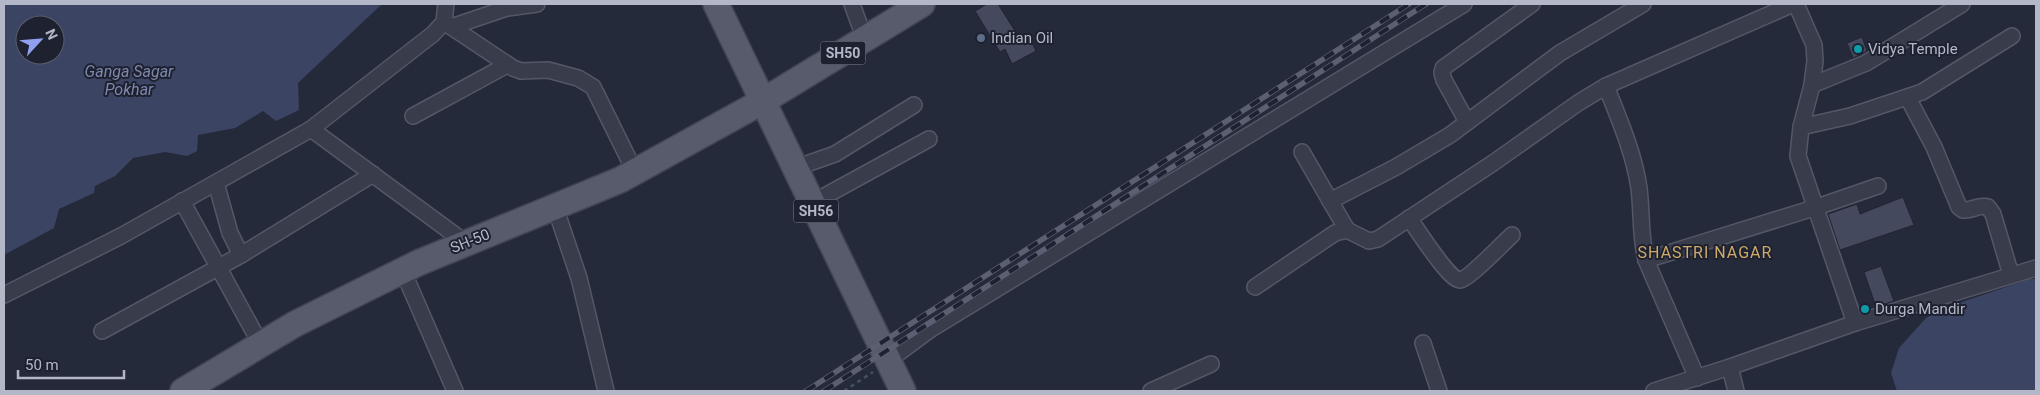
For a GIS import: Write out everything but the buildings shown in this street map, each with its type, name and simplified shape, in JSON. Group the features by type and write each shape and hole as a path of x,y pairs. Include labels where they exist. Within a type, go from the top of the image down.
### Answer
{"main road":[{"path":"716,4 763,101"},
{"name":"SH50","path":"763,101 865,40 915,6"},
{"name":"SH56","path":"763,101 903,391"},
{"name":"SH-50","path":"183,391 295,324 403,271 466,243 620,180 763,101"}],"street":[{"path":"446,4 448,24 507,65 521,71 548,70 578,78 593,87 635,172"},
{"path":"4,295 121,236 311,129 448,24 507,8 537,4"},
{"path":"852,4 865,40"},
{"path":"889,360 931,329 1464,4"},
{"path":"1468,122 1444,80 1443,68 1532,4"},
{"path":"1330,201 1396,167 1450,135 1560,53 1643,4"},
{"path":"1302,152 1347,230 1369,241 1378,239 1606,86 1794,4 1814,45 1815,61 1812,85 1801,127 1798,156 1817,207 1855,323"},
{"path":"1812,85 1866,63 1962,4"},
{"path":"1801,127 1850,116 1922,92 2012,36"},
{"path":"413,116 507,65"},
{"path":"1606,86 1626,138 1639,186 1642,244 1646,260 1698,378"},
{"path":"1908,98 1934,147 1960,207 1967,211 1983,206 1988,207 1992,214 2011,275"},
{"path":"795,168 835,154 914,105"},
{"path":"311,129 466,243"},
{"path":"812,203 930,139"},
{"path":"102,331 241,255 373,174"},
{"path":"216,183 230,233 241,255"},
{"path":"1646,260 1878,186"},
{"path":"182,201 261,345"},
{"path":"555,207 579,278 606,391"},
{"path":"1409,218 1444,267 1452,277 1458,280 1473,272 1512,234"},
{"path":"1255,288 1335,233 1347,230"},
{"path":"1654,391 1698,378 1855,323 2036,268"},
{"path":"403,271 455,391"},
{"path":"1422,343 1439,391"},
{"path":"1151,391 1210,364"},
{"path":"1730,367 1736,391"}],"path":[{"path":"844,391 889,360"}],"water":[{"name":"Ganga Sagar Pokhar","path":"4,4 382,4 298,83 299,110 276,121 263,111 235,128 198,135 197,151 187,156 165,152 133,158 115,176 95,186 94,193 59,209 54,228 4,255"},
{"path":"2030,279 2036,279 2036,391 1897,391 1891,373 1899,348 1926,318 1941,309"}],"railway":[{"path":"806,391 1409,4"},
{"path":"824,391 1426,4"}],"place":[{"name":"Indian Oil","path":"981,38"},
{"name":"Vidya Temple","path":"1858,49"},
{"name":"Durga Mandir","path":"1865,309"}],"district":[{"name":"SHASTRI NAGAR","path":"1705,252"}]}
